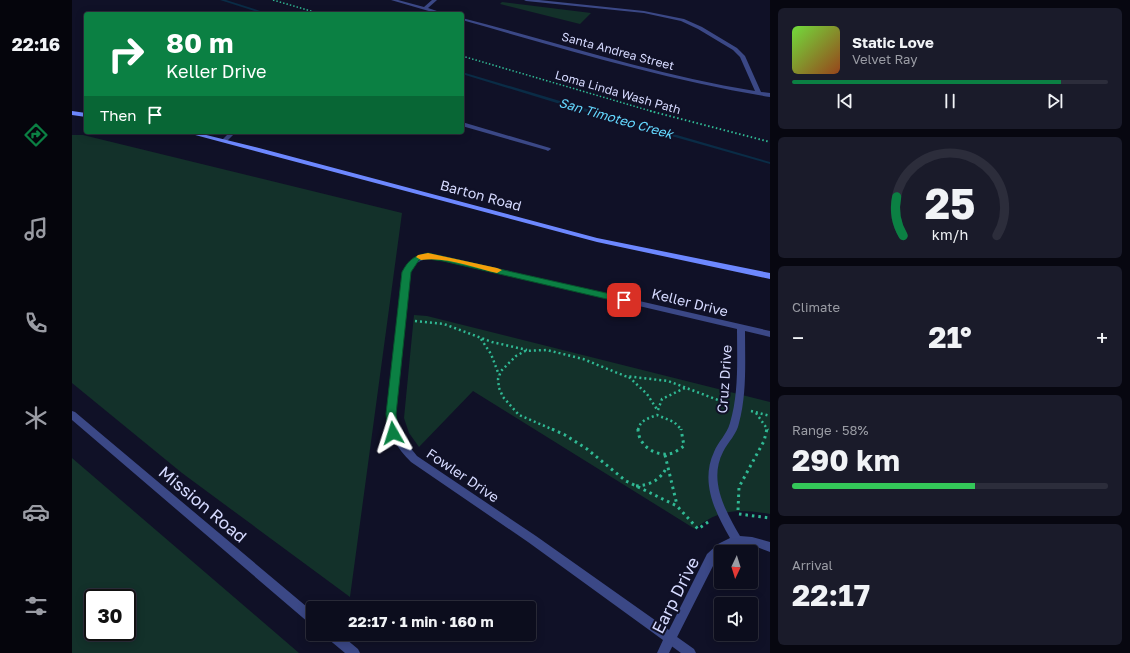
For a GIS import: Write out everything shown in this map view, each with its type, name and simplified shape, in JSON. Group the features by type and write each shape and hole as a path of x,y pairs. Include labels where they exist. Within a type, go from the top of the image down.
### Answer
{"main road":[{"path":"72,113 84,114"},
{"name":"Barton Road","path":"195,134 597,240 770,276"}],"street":[{"path":"392,0 437,12"},
{"path":"424,8 435,0"},
{"path":"526,0 644,12 682,20 700,28 735,49 742,56 759,94"},
{"name":"Santa Andrea Street","path":"464,20 649,71 770,95"},
{"path":"464,125 548,149"},
{"path":"224,141 231,134"},
{"name":"Keller Drive","path":"416,258 428,256 443,258 770,334"},
{"name":"Fowler Drive","path":"416,258 410,264 406,272 391,414 393,433 403,449 414,459 532,539 690,653"},
{"name":"Cruz Drive","path":"737,541 724,517 714,492 713,473 717,455 734,425 738,408 741,373 741,328"},
{"name":"Mission Road","path":"72,415 306,613"},
{"path":"737,541 758,542 770,547"},
{"name":"Earp Drive","path":"663,653 711,558 722,546 737,541"},
{"path":"339,641 354,653"}],"path":[{"path":"274,0 314,12"},
{"name":"Loma Linda Wash Path","path":"464,57 653,112 770,142"},
{"path":"415,321 444,324 481,338 530,351"},
{"path":"481,338 491,354 499,376"},
{"path":"770,416 738,408 687,387 668,381 629,377 570,355 547,350 525,351 516,356 500,371 499,376 499,388 503,398 519,415 575,441 626,481 677,506 698,529 712,519 739,514 770,518"},
{"path":"629,377 647,394 658,411"},
{"path":"657,415 662,399 687,387"},
{"path":"739,514 736,499 740,480 757,456 769,429 755,412"},
{"path":"657,415 669,419 680,426 685,436 684,446 676,453 665,455 652,452 642,444 637,433 638,424 646,417 657,415"},
{"path":"665,455 677,506"},
{"path":"636,486 650,484 657,481 663,475 667,467"}],"green space":[{"path":"502,2 591,13 580,24 500,4"},
{"path":"72,135 83,135 402,213 350,597 182,473 72,383"},
{"path":"414,315 427,316 770,402 770,514 749,511 730,512 713,517 695,529 473,391 419,447 409,433 404,418"},
{"path":"72,458 299,653 72,653"}],"waterway":[{"name":"San Timoteo Creek","path":"222,0 261,12"},
{"name":"San Timoteo Creek","path":"464,74 770,163"}],"slow traffic":[{"path":"421,257 428,256 443,258 497,270"}],"route":[{"path":"393,433 391,414 406,272 410,264 416,258 428,256 443,258 624,300"}]}
